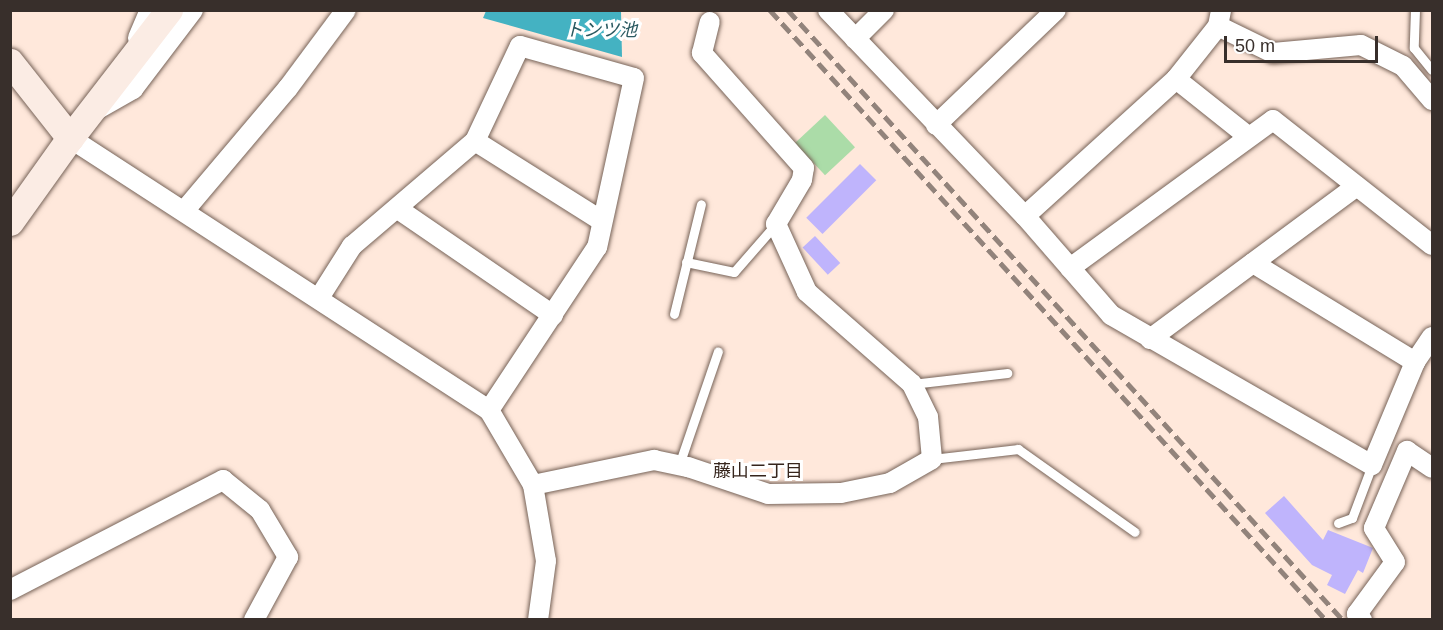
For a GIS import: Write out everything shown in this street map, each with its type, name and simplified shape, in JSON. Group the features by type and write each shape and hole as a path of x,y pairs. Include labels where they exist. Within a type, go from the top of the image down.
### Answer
{"street":[{"path":"126,66 150,10"},
{"path":"10,222 70,138 169,10"},
{"path":"87,116 133,89 193,10"},
{"path":"184,211 288,88 346,10"},
{"path":"828,10 1025,216 1111,315 1372,465 1415,362 1432,338"},
{"path":"855,39 884,10"},
{"path":"936,125 1056,10"},
{"path":"1025,216 1176,79 1219,18 1273,53 1361,45 1403,66 1432,100"},
{"path":"532,485 654,460 679,465 768,494 841,493 890,483 932,459 928,417 912,384 807,292 776,224 802,180 804,168 702,53 710,22"},
{"path":"319,298 352,246 475,141 520,46 634,78 597,247 489,410"},
{"path":"10,62 70,138 489,410 532,485 546,561 538,620"},
{"path":"1176,79 1249,137"},
{"path":"1070,268 1273,120 1432,245"},
{"path":"475,141 602,221"},
{"path":"1150,339 1357,186"},
{"path":"398,209 553,315"},
{"path":"1253,263 1415,362"},
{"path":"1362,620 1357,614 1395,562 1374,528 1407,451 1432,468"},
{"path":"10,590 223,480 260,510 288,557 254,620"}],"lane":[{"path":"1415,10 1414,48 1432,70"},
{"path":"674,314 701,204"},
{"path":"686,262 735,272 776,224"},
{"path":"679,465 718,351"},
{"path":"912,384 1007,373"},
{"path":"932,459 1018,450 1135,532"},
{"path":"1338,523 1352,518 1372,465"}],"green space":[{"path":"825,115 855,147 825,175 795,143"}],"water":[{"name":"トンツ池","path":"486,11 621,11 622,57 483,18"}],"building":[{"path":"860,164 876,180 823,234 806,218"},
{"path":"815,236 840,263 828,275 803,248"},
{"path":"1284,496 1323,540 1328,530 1373,548 1363,573 1358,570 1345,594 1327,585 1332,575 1312,565 1265,513"}],"railway":[{"path":"770,10 1326,620"},
{"path":"788,10 1343,620"}],"district":[{"name":"藤山二丁目","path":"758,471"}]}
